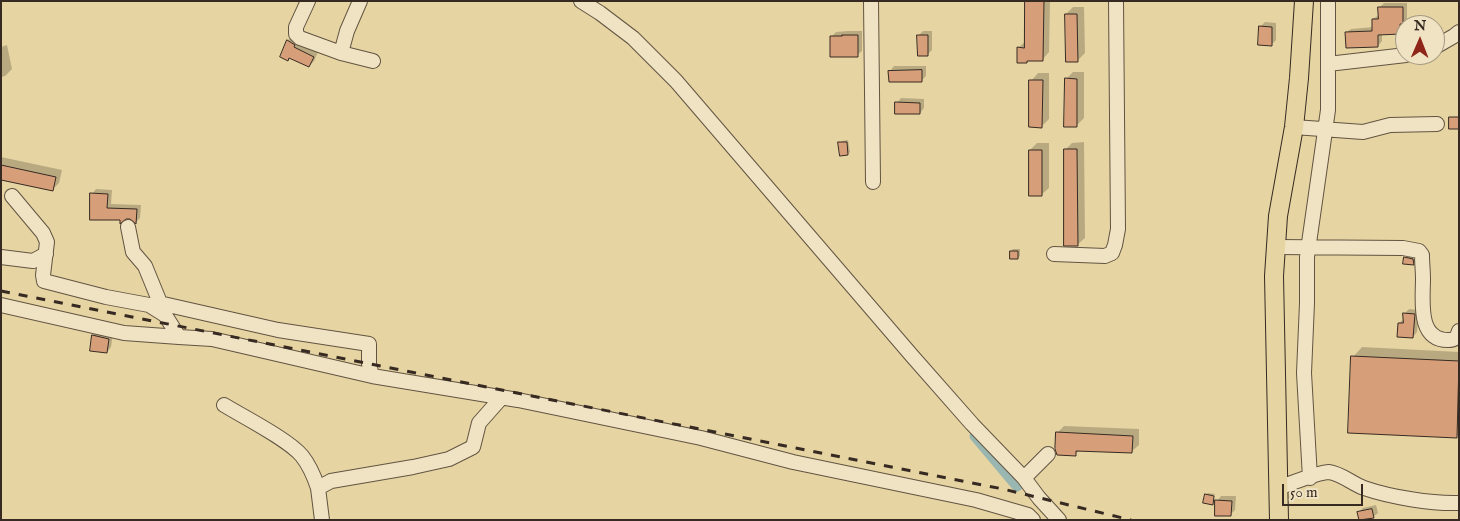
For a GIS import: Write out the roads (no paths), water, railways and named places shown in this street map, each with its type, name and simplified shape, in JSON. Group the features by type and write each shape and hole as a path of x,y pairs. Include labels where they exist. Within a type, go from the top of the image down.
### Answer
{"main road":[{"path":"1279,520 1274,276 1278,216 1294,127 1304,1"}],"street":[{"path":"308,1 296,27 296,34 300,38 341,53 373,61"},
{"path":"341,53 347,31 360,1"},
{"path":"581,1 633,38 676,81 913,358 1024,478 1059,520"},
{"path":"872,1 873,182"},
{"path":"1054,254 1105,256 1112,253 1115,245 1118,229 1116,1"},
{"path":"1310,478 1304,373 1308,247 1328,110 1328,1"},
{"path":"1445,41 1459,32"},
{"path":"1328,64 1395,56"},
{"path":"1294,127 1363,132 1390,125 1437,124"},
{"path":"12,196 43,233 47,242 44,281 162,309 369,344 369,364 372,376"},
{"path":"128,227 134,252 145,266 162,309 179,337"},
{"path":"1276,246 1403,248 1418,251 1422,255 1422,305 1424,319 1430,333 1443,340 1453,340 1457,337 1459,331"},
{"path":"1,257 33,261 46,254"},
{"path":"1,305 124,333 212,339 372,376 502,397 701,438 793,462 976,500 1028,515 1033,520"},
{"path":"318,488 331,481 449,459 473,447 479,424 502,397"},
{"path":"224,405 287,443 301,454 311,468 318,488 322,520"},
{"path":"1024,478 1048,454"},
{"path":"1278,488 1320,473 1329,472 1365,488 1412,499 1459,502"}],"waterway":[{"path":"975,436 1017,486"}],"railway":[{"path":"1,291 1003,489 1131,520"}]}
